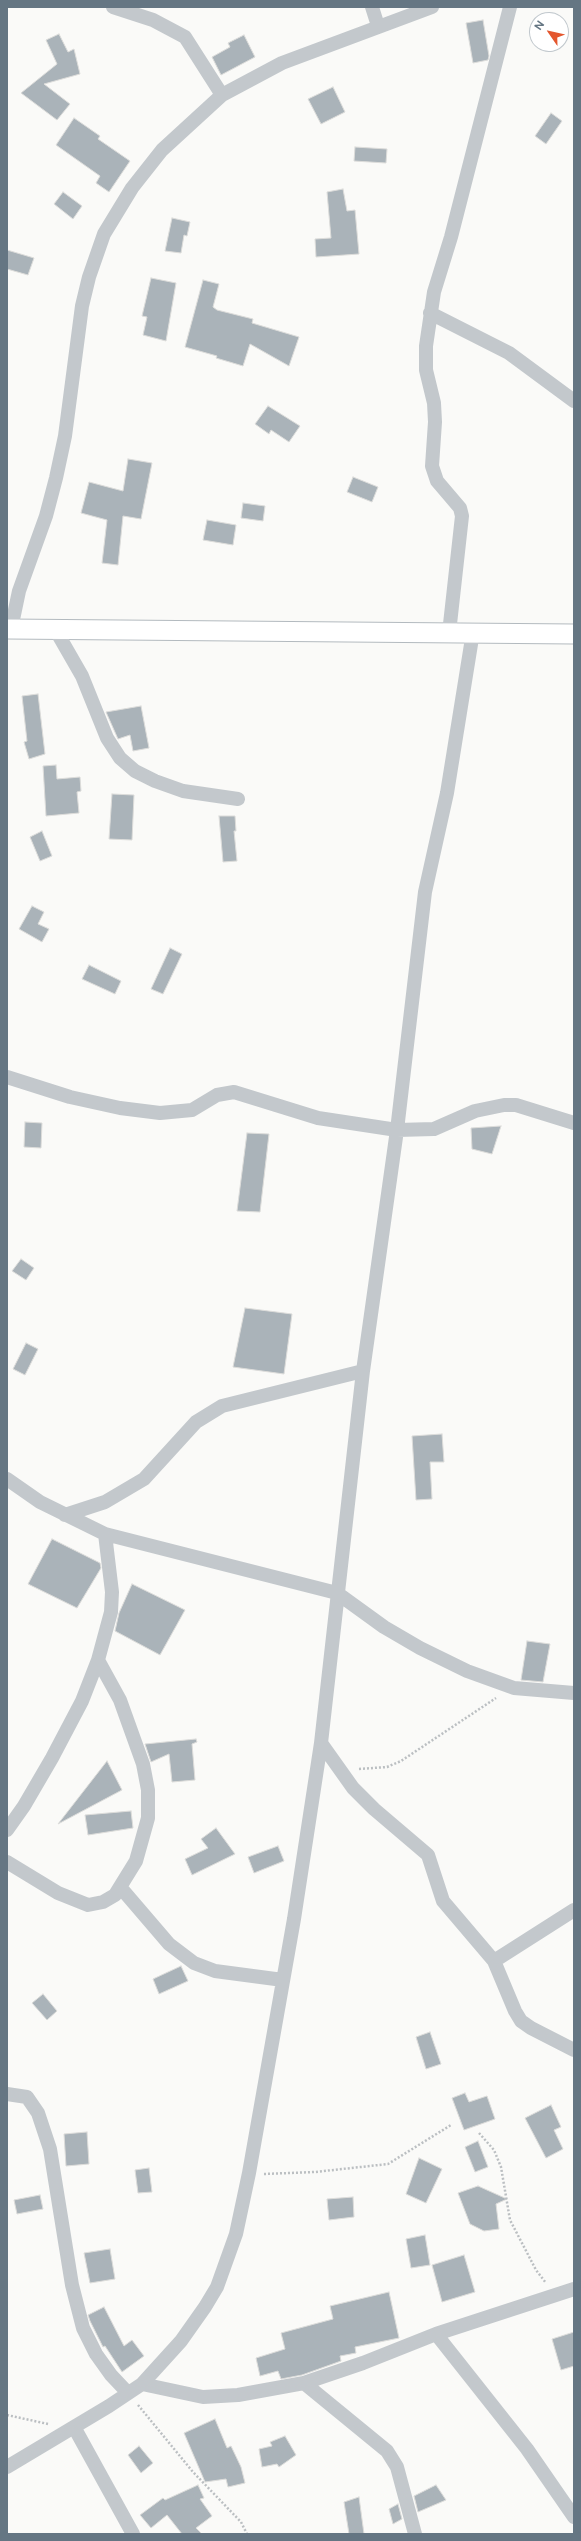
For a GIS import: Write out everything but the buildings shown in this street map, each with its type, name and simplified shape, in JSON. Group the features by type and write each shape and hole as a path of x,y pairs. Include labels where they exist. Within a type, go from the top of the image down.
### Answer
{"main road":[{"path":"9,629 574,634"}],"street":[{"path":"113,7 154,20 184,37 222,95"},
{"path":"372,7 378,26"},
{"path":"9,629 19,591 46,516 56,478 65,436 82,306 104,234 132,188 162,150 222,95 282,63 432,7"},
{"path":"449,633 462,516 460,508 437,481 432,466 434,403 426,370 426,346 430,313 473,156 510,7"},
{"path":"430,313 509,353 574,401"},
{"path":"55,629 82,676 107,738 120,758 135,771 155,781 183,791 238,799"},
{"path":"7,2467 142,2384 182,2341 217,2287 236,2234 249,2173 283,1980 321,1744 363,1371 397,1130 425,892 447,794 473,632"},
{"path":"7,1077 70,1097 120,1108 160,1113 179,1112 198,1108 217,1094 234,1092 318,1118 397,1130 434,1129 475,1111 504,1104 516,1105 574,1123"},
{"path":"65,1515 105,1502 144,1479 196,1422 222,1406 363,1371"},
{"path":"7,1479 40,1502 105,1534 337,1593 384,1627 420,1648 467,1671 514,1688 574,1693"},
{"path":"7,1830 24,1806 52,1758 82,1701 98,1660 111,1612 112,1592 105,1534"},
{"path":"7,1862 63,1895 88,1905 109,1900 121,1888 136,1861 142,1845 148,1818 148,1790 134,1734 120,1700 98,1660"},
{"path":"321,1744 338,1768 374,1809 428,1855 444,1901 494,1961 515,2011 525,2025 574,2050"},
{"path":"121,1888 169,1944 194,1963 222,1972 283,1980"},
{"path":"494,1961 574,1910"},
{"path":"7,2094 27,2097 38,2113 50,2149 72,2285 83,2328 100,2359 111,2375 128,2393"},
{"path":"142,2384 204,2397 238,2395 304,2383 363,2363 436,2334 574,2289"},
{"path":"436,2334 527,2449 574,2517"},
{"path":"304,2383 387,2451 397,2467 415,2534"},
{"path":"74,2427 133,2534"}],"path":[{"path":"338,1768 387,1767 514,1688"},
{"path":"249,2173 277,2175 308,2173 388,2164 451,2125"},
{"path":"479,2133 494,2150 501,2167 510,2220 536,2270 554,2295"},
{"path":"128,2393 193,2472 241,2522 247,2534"},
{"path":"7,2415 74,2427"}]}
